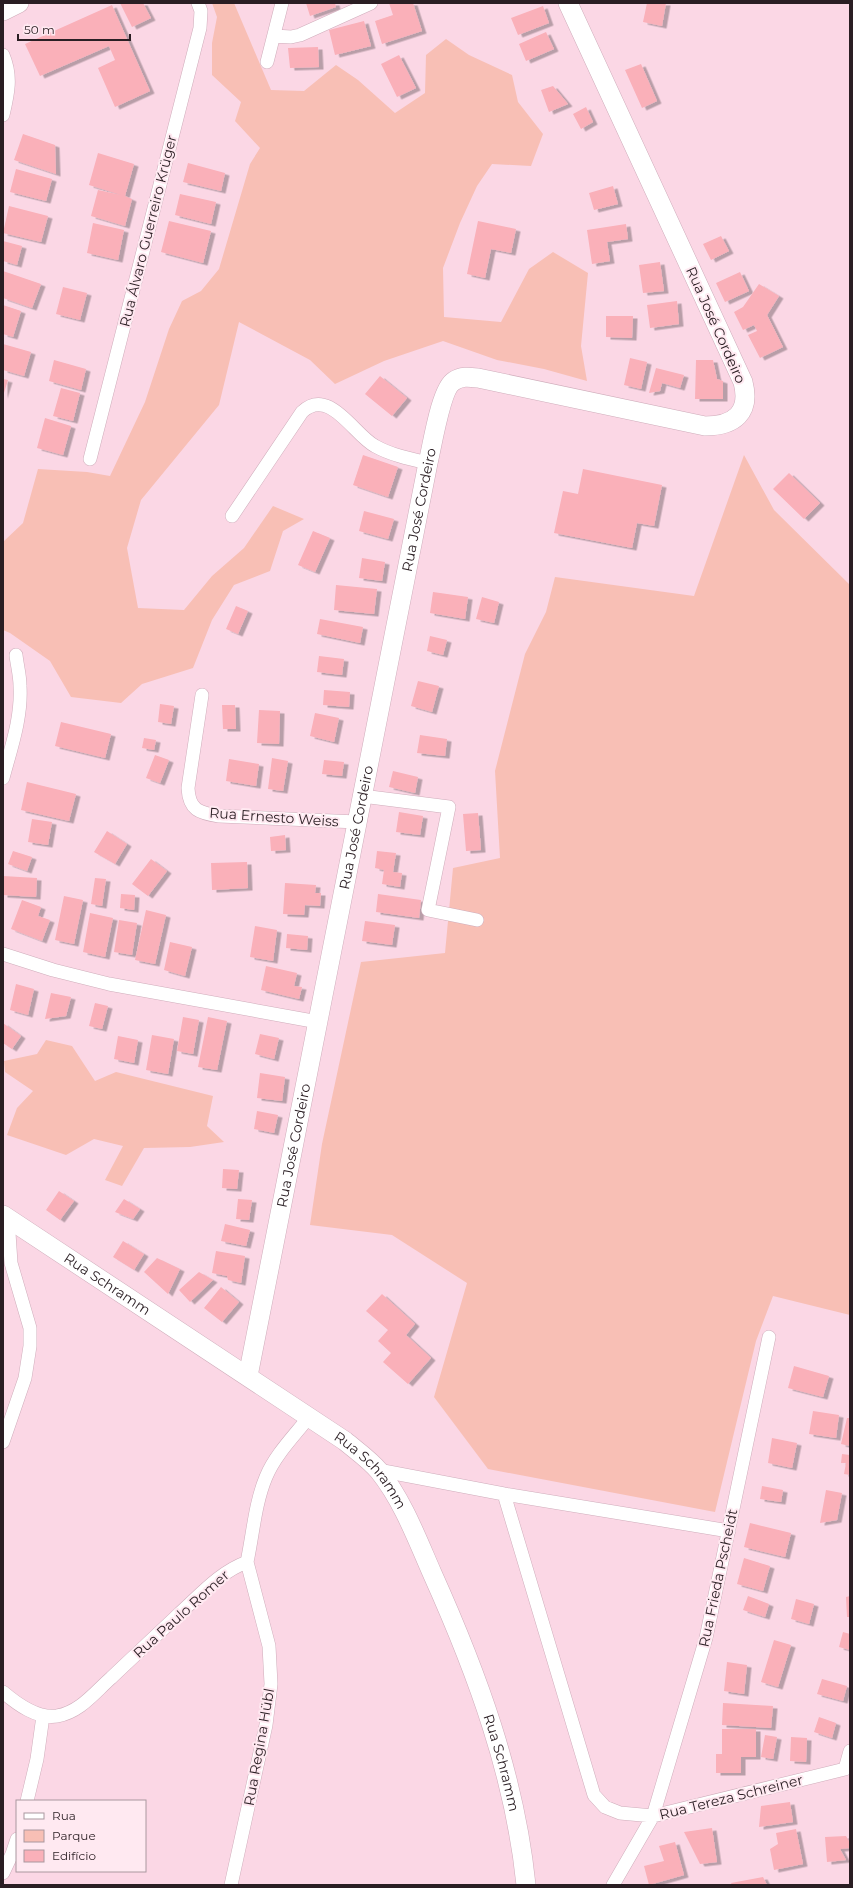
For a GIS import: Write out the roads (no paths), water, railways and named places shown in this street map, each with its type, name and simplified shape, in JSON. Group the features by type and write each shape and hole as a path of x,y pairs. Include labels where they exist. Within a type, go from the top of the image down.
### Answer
{"street":[{"path":"3,11 19,3"},
{"name":"Rua Álvaro Guerreiro Krüger","path":"90,459 200,28 201,11 198,3"},
{"path":"268,62 282,3"},
{"path":"274,36 300,36 371,3"},
{"name":"Rua José Cordeiro","path":"248,1376 428,463 442,401 446,391 452,381 464,376 494,380 705,426 726,424 735,419 741,413 744,404 746,394 743,382 568,3"},
{"path":"3,55 9,71 9,84 3,115"},
{"path":"232,516 302,412 308,406 317,404 331,408 341,415 364,439 375,446 389,452 428,463"},
{"path":"3,778 20,705 20,686 16,655"},
{"name":"Rua Ernesto Weiss","path":"202,695 188,788 189,798 193,807 200,812 219,816 357,822"},
{"path":"362,796 448,807 428,910 477,920"},
{"path":"3,954 53,970 109,984 318,1022"},
{"path":"3,1442 29,1362 30,1328 12,1264 5,1216"},
{"name":"Rua Schramm","path":"5,1216 102,1282 248,1376 345,1441 378,1470 391,1488 412,1528 450,1613 480,1690 507,1776 523,1856 526,1885"},
{"name":"Rua Frieda Pscheidt","path":"653,1816 706,1638 769,1337"},
{"path":"247,1562 261,1491 266,1476 276,1460 309,1417"},
{"path":"378,1470 504,1494 729,1531"},
{"path":"504,1494 594,1795 605,1807 620,1812 653,1816"},
{"name":"Rua Paulo Romer","path":"43,1716 56,1716 67,1713 88,1701 104,1684 212,1584 236,1566 247,1562"},
{"name":"Rua Regina Hübl","path":"231,1885 266,1725 270,1684 269,1646 247,1562"},
{"path":"3,1692 22,1706 43,1716 37,1759 27,1800"},
{"name":"Rua Tereza Schreiner","path":"613,1885 653,1816 845,1770 850,1751"},
{"path":"3,1873 16,1842"}]}
